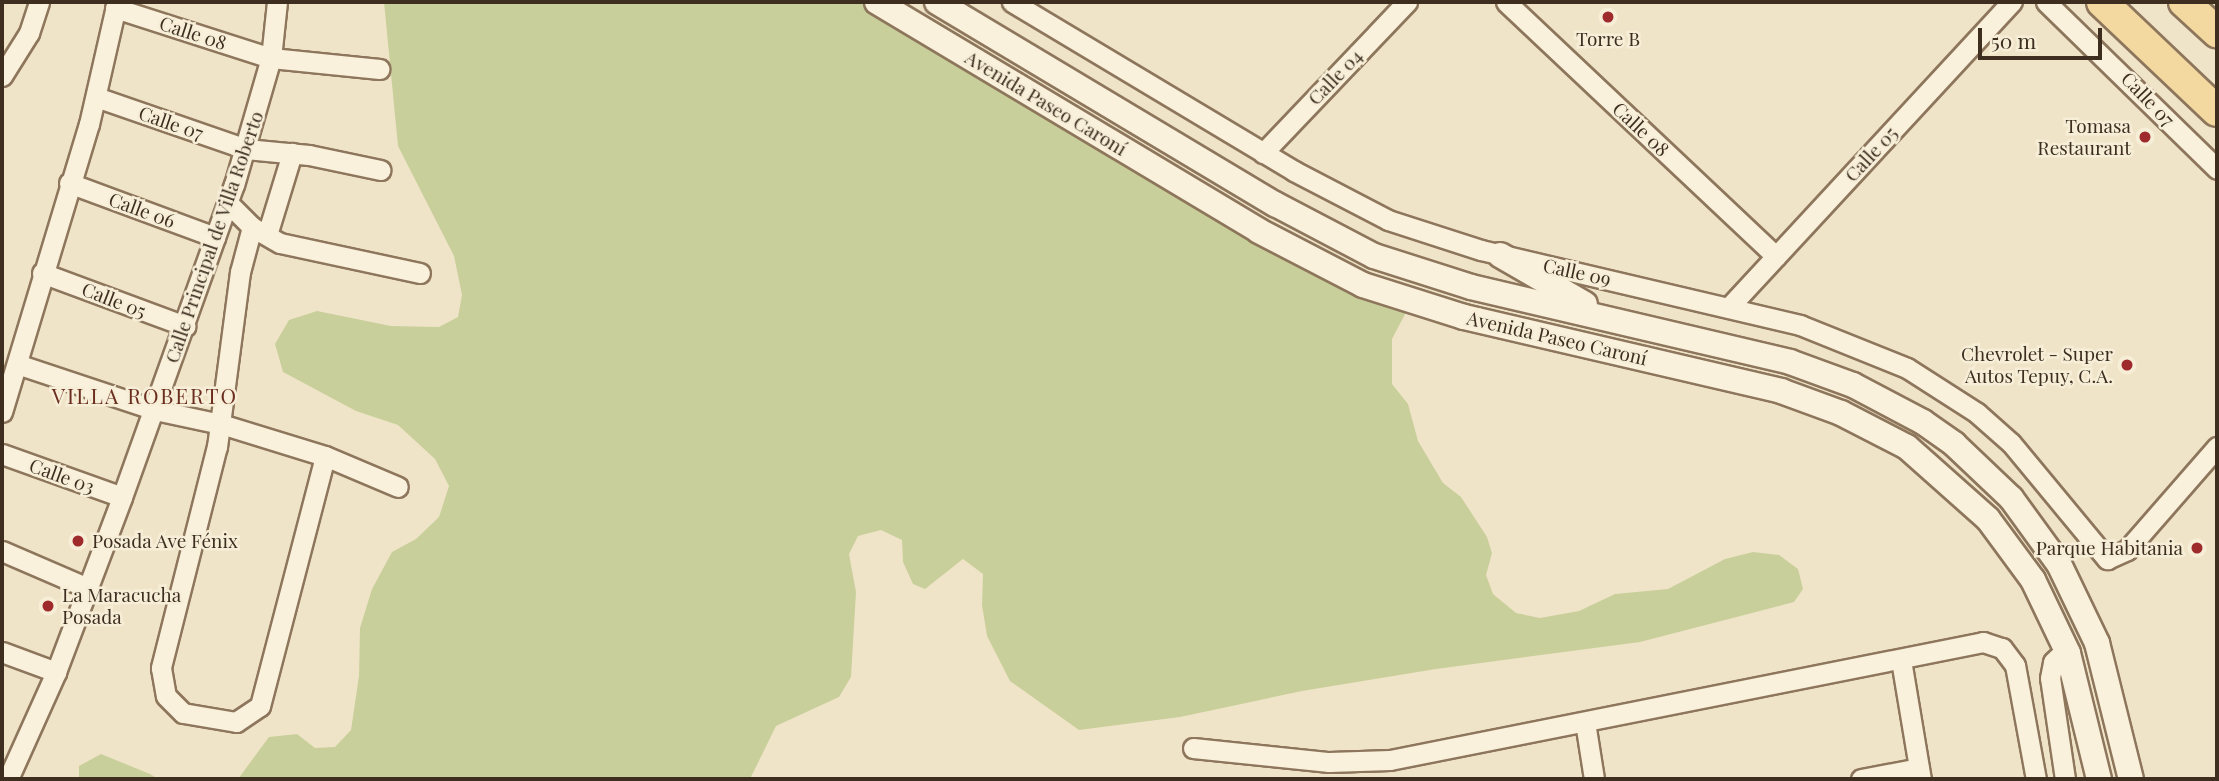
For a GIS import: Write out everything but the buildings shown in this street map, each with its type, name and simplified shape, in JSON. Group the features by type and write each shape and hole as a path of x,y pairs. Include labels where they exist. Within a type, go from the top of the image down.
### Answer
{"main road":[{"path":"2102,2 2217,111"},
{"path":"2184,2 2217,32"}],"street":[{"path":"2,76 29,33 39,2"},
{"name":"Calle Principal de Villa Roberto","path":"8,779 56,672 155,410 228,203 271,58 277,2"},
{"name":"Avenida Paseo Caroní","path":"877,2 1269,236 1363,285 1464,317 1781,391 1876,429 1935,468 1988,519 2033,580 2066,650 2099,779"},
{"name":"Avenida Paseo Caroní","path":"937,2 1348,244 1471,287 1634,323 1790,362 1853,385 1923,422 1984,471 2037,530 2079,600 2108,677 2131,779"},
{"name":"Calle 09","path":"1012,2 1264,153 1388,220 1500,255 1730,306 1800,325 1867,350 1944,390 2011,443 2068,507 2092,545 2113,560 2217,447"},
{"name":"Calle 04","path":"1264,153 1407,2"},
{"name":"Calle 08","path":"1506,2 1776,256"},
{"name":"Calle 05","path":"1730,306 2012,2"},
{"name":"Calle 07","path":"2046,2 2217,169"},
{"path":"2,412 96,97 116,5"},
{"name":"Calle 08","path":"116,5 271,58 379,69"},
{"name":"Calle 07","path":"96,97 246,149 292,153 380,170"},
{"path":"292,153 240,272 221,424 160,668 170,704 193,717 236,722 260,706 325,456"},
{"name":"Calle 06","path":"69,183 215,237"},
{"path":"228,203 260,231 279,243 420,273"},
{"path":"1500,255 1577,300 1634,323"},
{"name":"Calle 05","path":"42,273 185,326"},
{"path":"17,364 155,410 221,424 325,456 398,486"},
{"name":"Calle 03","path":"2,454 122,497"},
{"path":"2,551 88,588"},
{"path":"1194,748 1329,771 1983,642 2002,648 2015,666 2036,779"},
{"path":"2065,779 2050,678 2053,662 2066,650"},
{"path":"2,652 56,672"},
{"path":"1861,779 1920,774 1901,660"},
{"path":"1585,722 1594,779"}],"green space":[{"path":"384,2 859,2 893,11 1121,148 1412,301 1392,339 1392,384 1408,404 1418,441 1443,483 1461,497 1487,537 1492,553 1486,575 1493,594 1516,613 1540,618 1579,611 1615,594 1668,589 1725,559 1753,552 1779,555 1798,569 1803,589 1794,602 1640,642 1436,669 1302,691 1180,717 1079,730 1010,681 987,636 982,605 983,574 963,559 925,589 913,584 903,562 902,540 881,530 858,536 849,554 856,592 851,677 839,697 776,726 750,779 238,779 269,737 297,734 315,748 335,747 351,730 359,676 360,628 372,589 392,552 416,539 439,517 449,486 435,459 398,425 356,411 283,372 275,344 289,320 317,311 391,326 439,327 458,317 462,295 454,256 398,146"},
{"path":"101,754 158,779 79,779 79,766"}],"place":[{"name":"Torre B","path":"1608,17"},
{"name":"Tomasa Restaurant","path":"2145,137"},
{"name":"Chevrolet - Super Autos Tepuy, C.A.","path":"2127,365"},
{"name":"Posada Ave Fénix","path":"78,541"},
{"name":"Parque Habitania","path":"2197,548"},
{"name":"La Maracucha Posada","path":"48,606"}],"district":[{"name":"VILLA ROBERTO","path":"145,395"}]}
